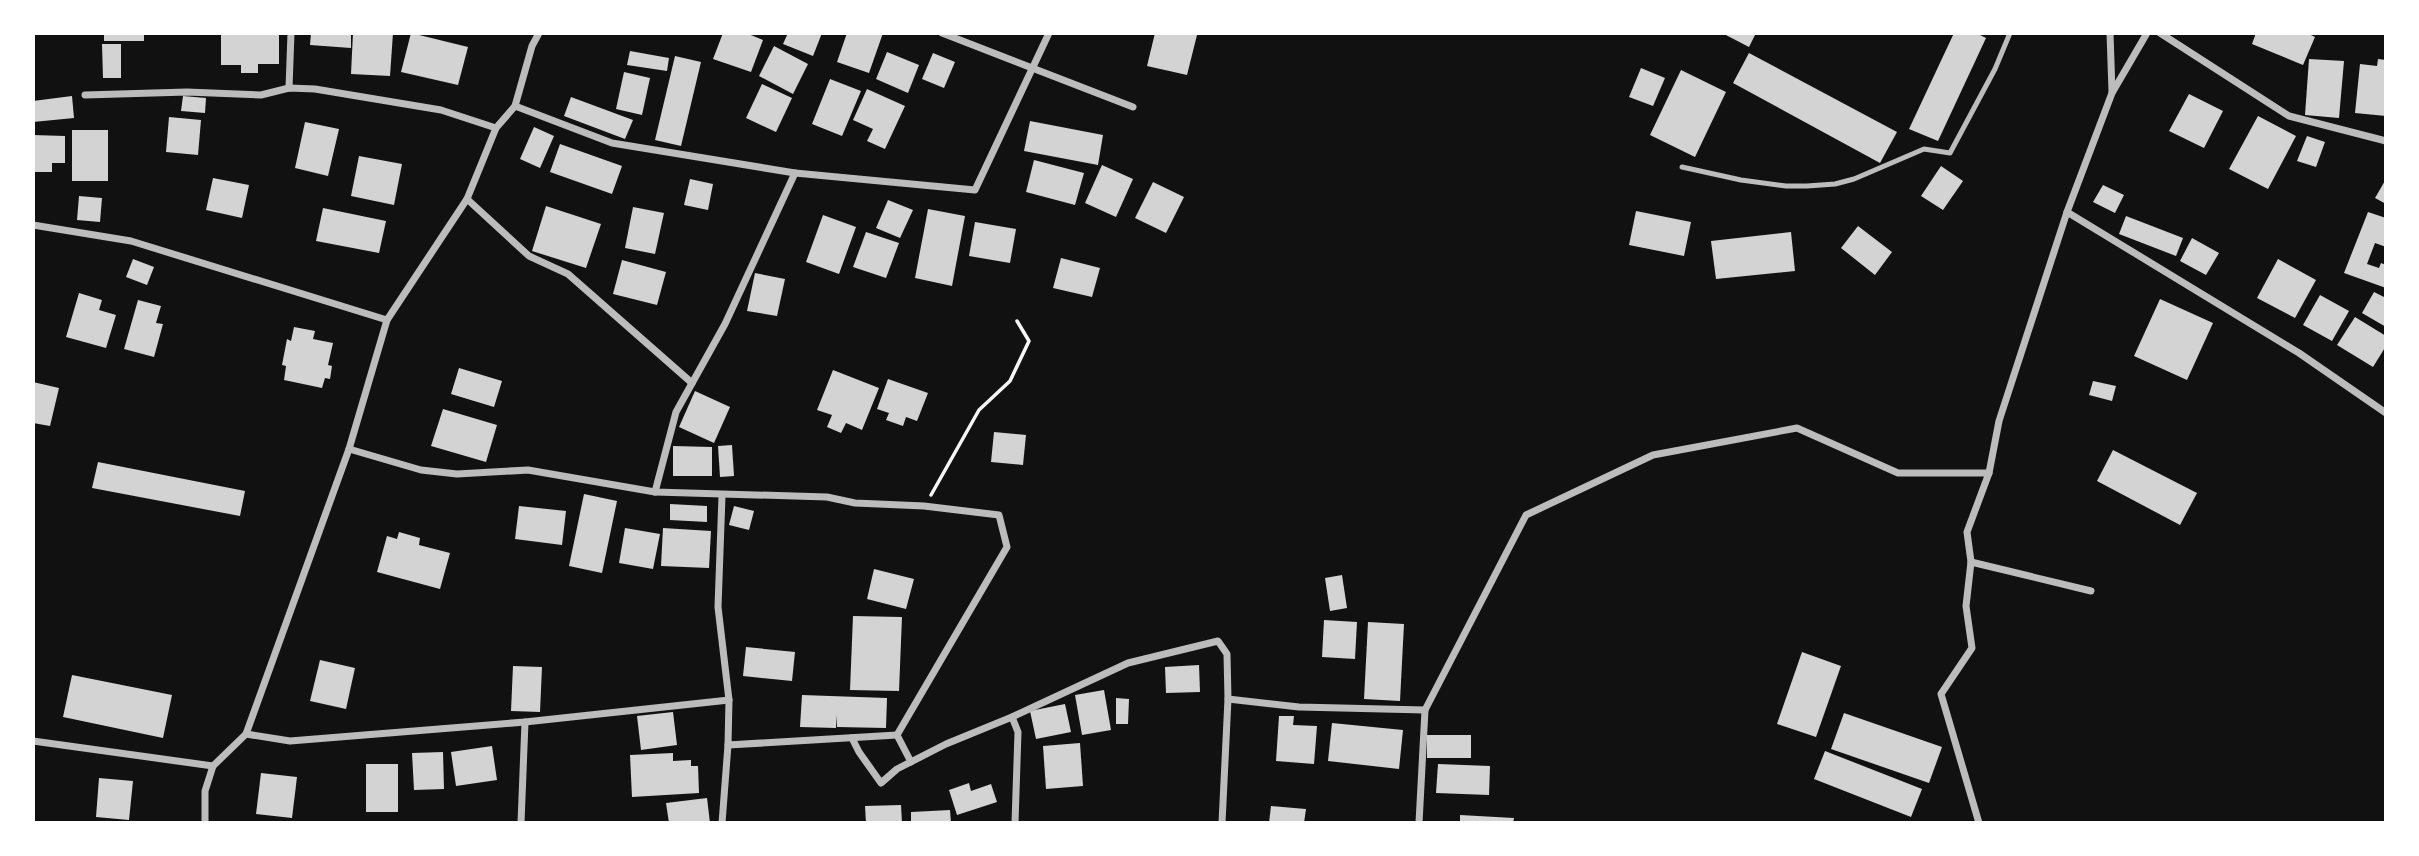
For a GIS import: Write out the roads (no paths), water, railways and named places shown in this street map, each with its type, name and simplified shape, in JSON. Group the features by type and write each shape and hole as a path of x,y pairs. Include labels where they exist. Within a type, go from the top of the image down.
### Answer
{"street":[{"path":"289,88 291,33"},
{"path":"205,823 205,791 212,766 246,734 349,449 387,320 467,199 496,128 515,106 532,46 539,33"},
{"path":"942,33 1133,107"},
{"path":"515,106 612,143 795,173 975,190 1049,33"},
{"path":"2110,33 2112,93"},
{"path":"1979,823 1941,694 1972,648 1966,606 1971,562 1967,532 1989,473 1999,421 2067,212 2112,93 2147,33"},
{"path":"2160,33 2289,116 2386,141"},
{"path":"85,95 187,92 261,96 289,88 315,89 442,110 496,128"},
{"path":"655,492 676,412 725,324 795,173"},
{"path":"467,199 529,256 569,274 692,383"},
{"path":"2067,212 2299,353 2386,413"},
{"path":"33,225 131,241 387,320"},
{"path":"1419,823 1425,710 1526,515 1653,455 1797,428 1898,473 1989,473"},
{"path":"349,449 421,470 457,474 528,470 655,492 827,497 855,503 924,506 999,515 1007,547 897,735"},
{"path":"722,496 718,607 729,700 722,823"},
{"path":"1971,562 2091,591"},
{"path":"852,738 869,769 881,783 897,769 946,744 1012,717 1128,663 1218,641 1227,654 1228,699 1222,823"},
{"path":"1228,699 1299,707 1425,710"},
{"path":"246,734 290,741 525,722 729,700"},
{"path":"1012,717 1018,732 1015,823"},
{"path":"521,823 525,722"},
{"path":"728,745 897,735"},
{"path":"897,735 911,762"},
{"path":"33,741 212,766"}],"lane":[{"path":"1682,167 1741,180 1807,186 1835,184 1854,179 1924,149 1950,153 1995,69 2010,33"}]}
